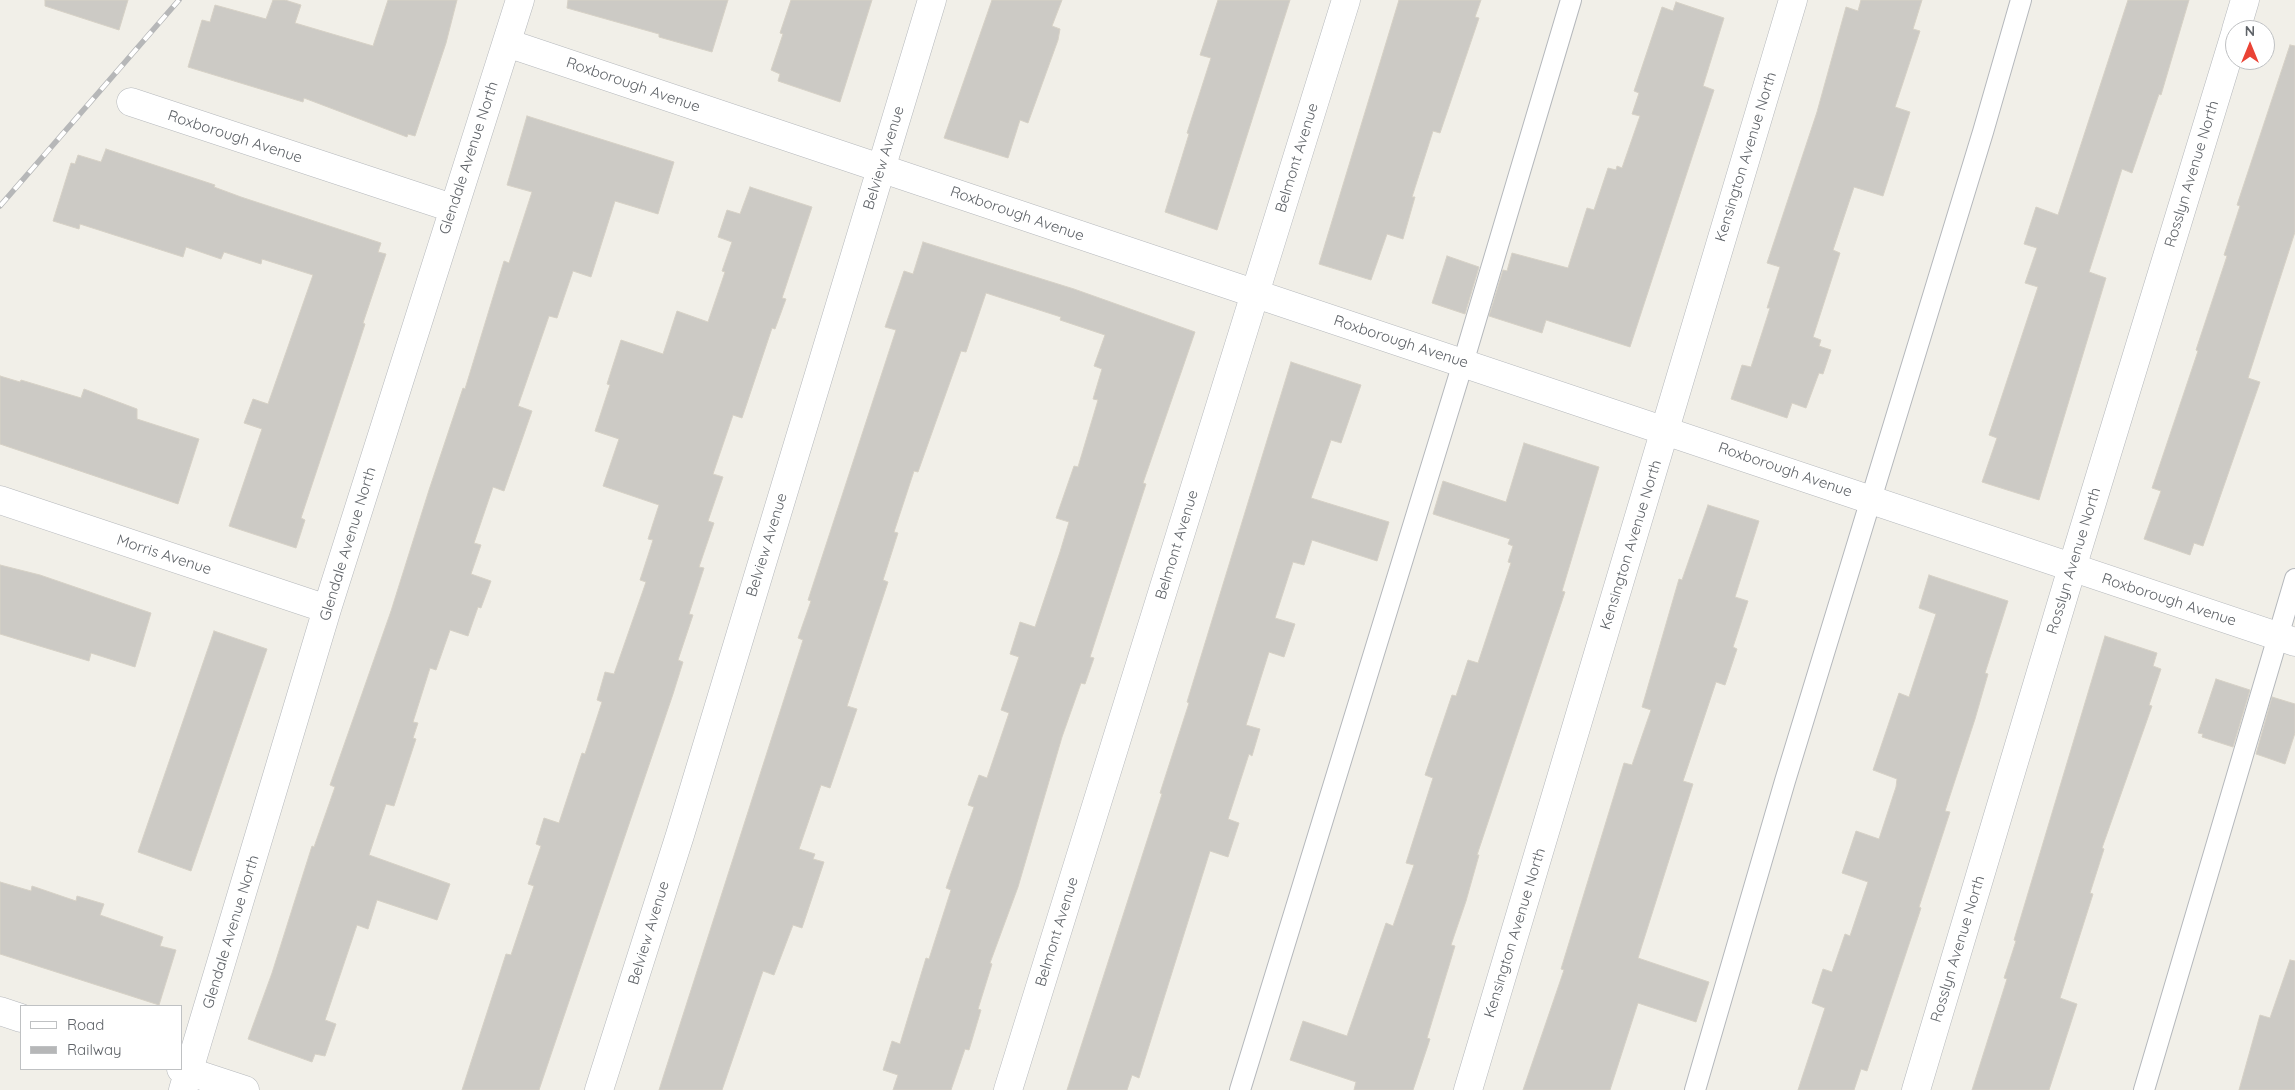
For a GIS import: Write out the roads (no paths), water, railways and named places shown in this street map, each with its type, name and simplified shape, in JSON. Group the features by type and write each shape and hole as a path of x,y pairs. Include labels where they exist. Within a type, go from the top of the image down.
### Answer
{"street":[{"name":"Glendale Avenue North","path":"184,1077 452,208 520,0"},
{"name":"Belview Avenue","path":"599,1090 680,835 932,0"},
{"name":"Belmont Avenue","path":"1008,1090 1346,0"},
{"name":"Kensington Avenue North","path":"1468,1090 1793,0"},
{"path":"2239,20 2245,0"},
{"name":"Roxborough Avenue","path":"507,42 2287,639"},
{"name":"Rosslyn Avenue North","path":"1916,1090 2072,568 2225,67"},
{"name":"Roxborough Avenue","path":"131,102 452,208"},
{"name":"Morris Avenue","path":"0,500 327,609"},
{"path":"0,1011 20,1018"},
{"path":"184,1077 246,1090"}],"lane":[{"path":"1240,1090 1463,363 1571,0"},
{"path":"1695,1090 1870,499 1983,132 2021,0"},
{"path":"2144,1090 2287,639 2295,580"}],"railway":[{"path":"0,206 179,0"}]}
